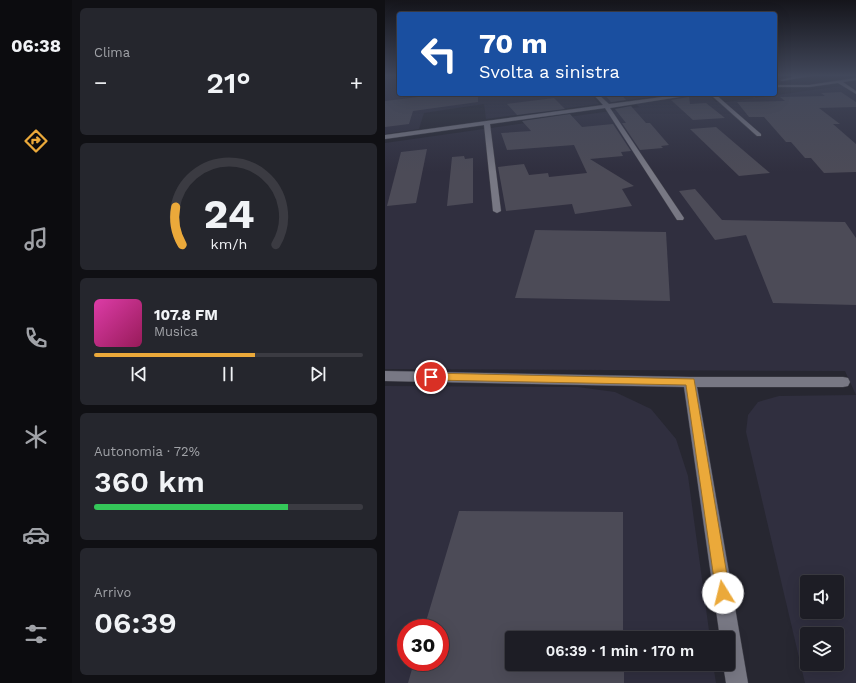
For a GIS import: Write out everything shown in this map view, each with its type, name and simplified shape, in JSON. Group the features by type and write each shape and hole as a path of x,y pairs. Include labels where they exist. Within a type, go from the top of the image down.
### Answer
{"street":[{"path":"385,137 593,108"},
{"path":"607,108 680,218"},
{"path":"728,108 759,135"},
{"path":"487,123 497,211"},
{"path":"385,376 691,382 843,382"},
{"path":"691,382 737,683"}],"shaded area":[{"path":"385,108 458,108 424,113 419,129 385,134"},
{"path":"485,108 570,108 486,119"},
{"path":"633,108 856,108 856,395 845,371 385,369 385,143"},
{"path":"385,386 578,387 615,392 651,409 676,439 688,476 709,631 505,631 505,671 714,671 716,683 385,683"},
{"path":"856,395 856,683 805,683 802,671 844,671 844,627 800,627 800,662 746,432 748,415 758,402 779,396"}],"building":[{"path":"385,108 436,108 413,111 409,124 385,127"},
{"path":"511,108 565,109 517,115"},
{"path":"633,108 646,123 650,123 669,145 661,146 663,148 640,150 622,123 626,123 615,109"},
{"path":"680,108 712,108 725,118 693,120"},
{"path":"742,108 824,108 819,108 840,124 833,124 856,144 856,172 824,173 811,158 805,158 791,142 786,142 764,117 749,117"},
{"path":"570,114 582,127 613,124 631,151 621,152 623,156 590,159 634,186 622,189 632,206 575,214 572,204 506,211 498,167 524,164 529,175 548,173 549,177 587,173 574,145 507,150 501,133 531,131 522,121"},
{"path":"716,127 770,173 739,176 690,129"},
{"path":"427,149 416,203 387,206 401,152"},
{"path":"464,156 465,159 473,158 473,203 447,206 452,157"},
{"path":"695,189 722,220 845,222 856,238 856,305 773,303 746,235 715,240 679,191"},
{"path":"535,230 666,232 670,301 515,298"},
{"path":"459,511 623,512 623,631 505,631 505,671 624,671 624,683 408,683 411,671 449,671 449,619 427,619"}],"route":[{"path":"431,377 691,382 723,593"}]}
